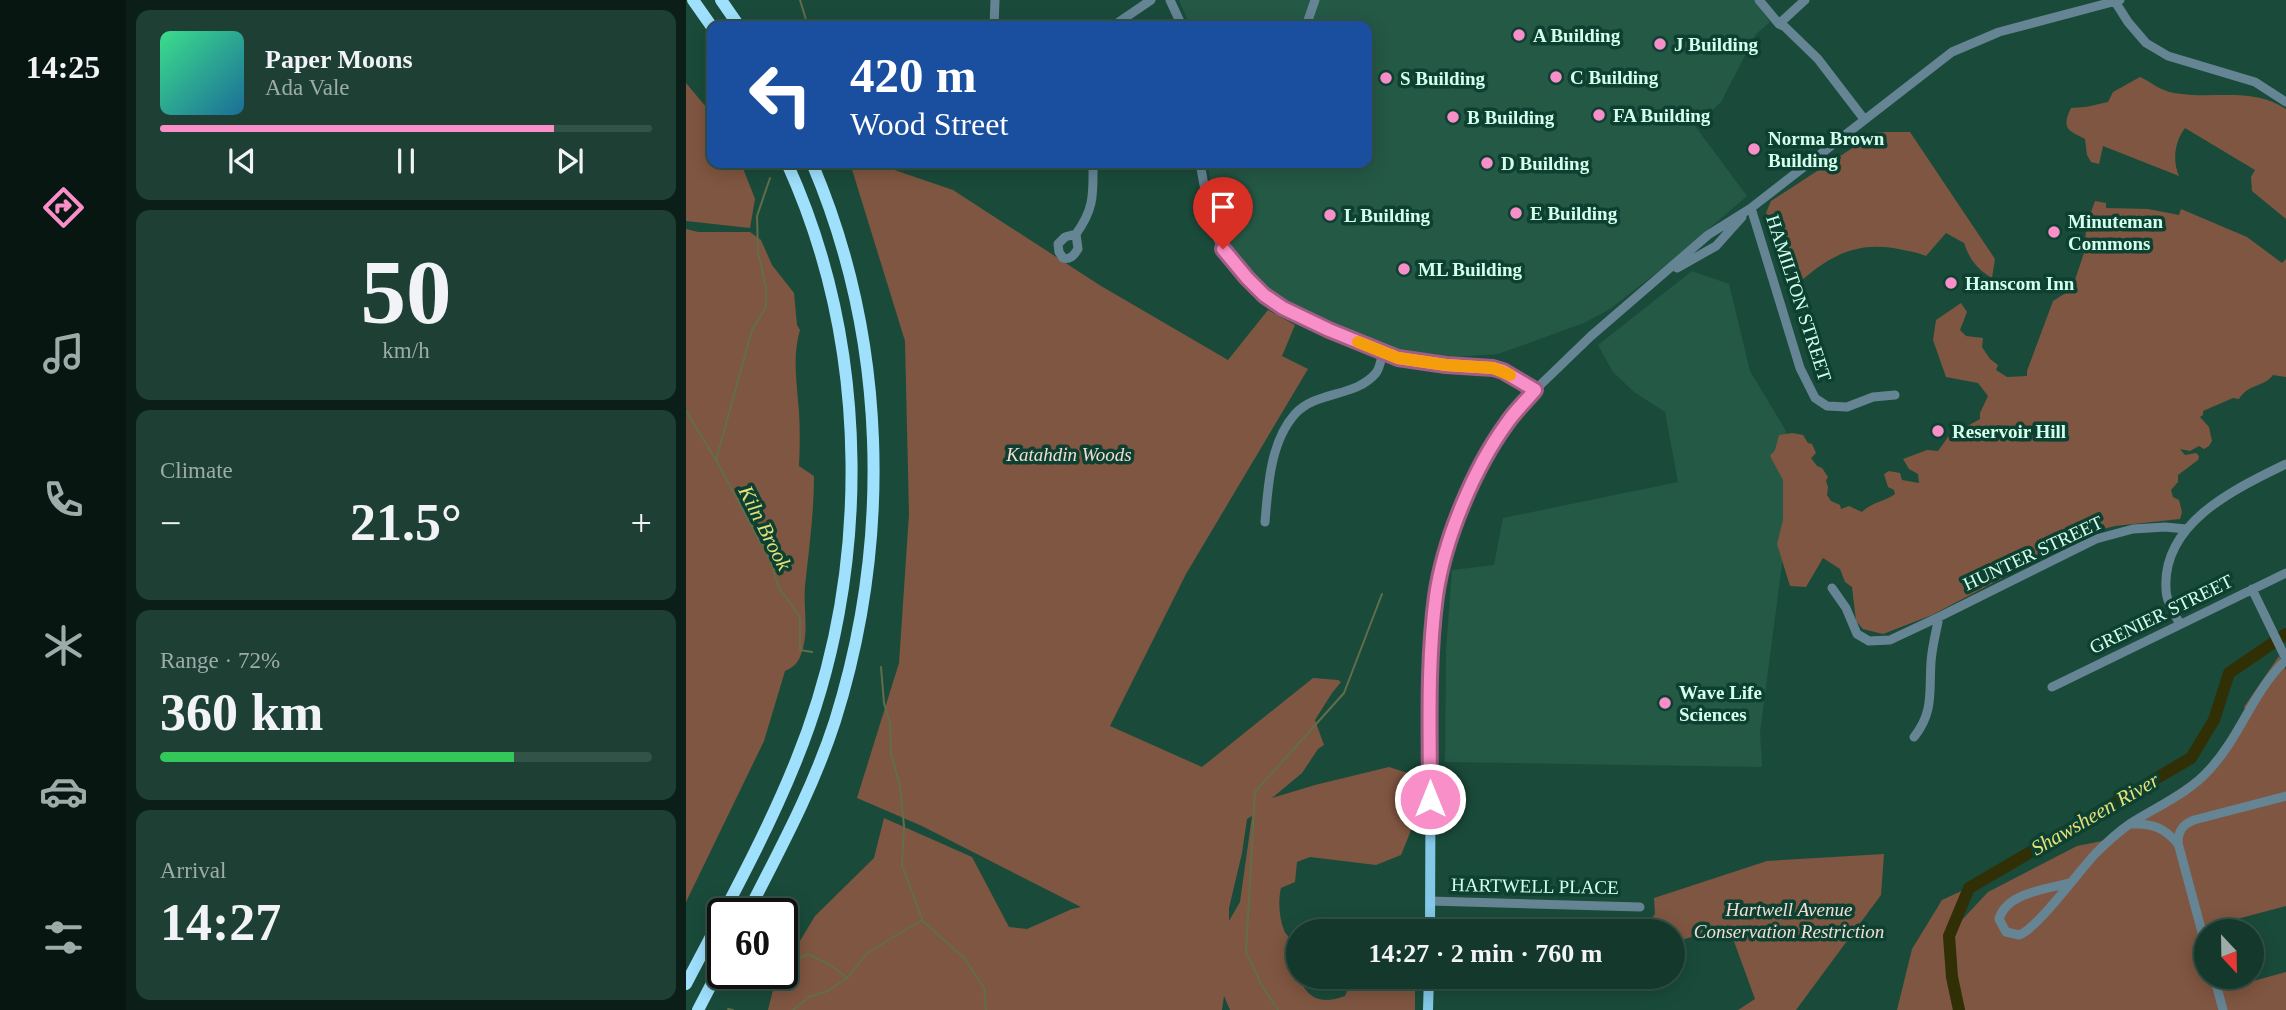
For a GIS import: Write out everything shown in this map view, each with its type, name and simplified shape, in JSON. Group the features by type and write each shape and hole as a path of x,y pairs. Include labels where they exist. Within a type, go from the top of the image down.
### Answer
{"highway":[{"path":"693,0 708,21"},
{"path":"721,0 736,21"},
{"path":"686,984 777,805 796,760 825,674 841,603 851,495 850,432 844,366 836,317 818,246 789,168"},
{"path":"755,898 795,820 834,723 855,646 871,541 874,487 872,416 864,346 849,272 814,168"},
{"path":"698,1010 709,989"}],"main road":[{"path":"1430,919 1431,670 1437,594 1447,551 1466,498 1507,423 1535,390"},
{"path":"1428,1010 1429,989"}],"street":[{"path":"993,21 995,0"},
{"path":"1120,21 1151,0"},
{"path":"1170,0 1180,21"},
{"path":"1308,21 1315,0"},
{"path":"1759,0 1779,24 1818,59 1864,119"},
{"path":"1779,24 1805,0"},
{"path":"1201,168 1214,230 1223,249 1264,295 1283,308 1398,358 1434,364 1493,368 1535,390 1591,336 1708,235 1751,208 1930,67 1967,45 2031,22 2116,0 2128,22 2146,43 2168,56 2255,82 2286,102"},
{"path":"1076,237 1092,206 1093,168"},
{"path":"1664,275 1716,246 1751,208"},
{"name":"HAMILTON STREET","path":"1751,208 1800,368 1815,398 1827,406 1847,407 1873,397 1895,395"},
{"path":"1265,522 1273,460 1284,430 1295,414 1309,403 1362,384 1377,371 1383,352"},
{"path":"2180,624 2166,590 2171,559 2186,529 2219,500 2239,487 2286,464"},
{"name":"HUNTER STREET","path":"1832,588 1846,608 1857,634 1870,641 1890,640 2096,538 2133,529 2186,529"},
{"name":"GRENIER STREET","path":"2052,687 2286,573"},
{"path":"2069,883 2008,904 2000,919 2006,932 2019,935 2030,930 2110,839 2178,795 2208,771 2227,747 2262,687 2285,657 2252,589"},
{"path":"1914,737 1923,726 1931,699 1931,661 1939,617"},
{"path":"2198,919 2178,844 2180,831 2188,822 2286,796"},
{"path":"2130,824 2157,827 2178,844"},
{"name":"HARTWELL PLACE","path":"1430,901 1640,907"},
{"path":"2217,989 2223,1010"}],"shaded area":[{"path":"1179,0 1754,0 1770,22 1756,34 1721,102 1695,126 1747,196 1610,309 1584,323 1498,354 1437,358 1404,352 1279,299 1256,282 1236,256 1219,224 1209,168 1372,168 1372,21 1188,21"},
{"path":"1692,271 1729,284 1750,371 1786,431 1783,466 1795,465 1760,732 1762,767 1445,762 1446,651 1452,570 1494,565 1503,518 1678,482 1665,412 1634,392 1613,372 1598,345"}],"green space":[{"path":"2140,77 2169,92 2260,98 2286,109 2286,219 2252,191 2251,177 2255,170 2185,128 2176,151 2179,176 2103,146 2099,164 2091,162 2087,155 2085,139 2068,128 2067,120 2071,108 2108,102 2113,92"},
{"path":"686,83 707,108 707,168 743,168 755,199 750,228 686,221"},
{"path":"1877,132 1910,132 1995,259 1992,278 1975,264 1964,243 1946,233 1926,256 1882,247 1852,250 1826,262 1789,292 1766,213 1771,201"},
{"name":"Katahdin Woods","path":"852,168 889,168 953,190 1101,286 1228,360 1268,310 1295,325 1282,356 1308,369 1186,574 1110,726 1202,767 1313,678 1341,682 1315,720 1324,745 1318,749 1302,773 1272,798 1389,767 1408,773 1415,796 1415,815 1401,855 1376,865 1310,857 1297,862 1295,882 1281,888 1279,903 1286,933 1286,989 1306,989 1322,1000 1345,996 1348,989 1415,989 1415,1010 1230,1010 1224,996 1222,1010 768,1010 774,989 798,989 798,944 815,916 874,858 884,818 972,857 1009,927 1027,929 1081,907 922,826 857,798 899,663 909,514 905,341","holes":["1252,816 1240,902 1229,921 1229,908 1247,819"]},
{"path":"2095,201 2106,203 2106,208 2148,209 2179,215 2181,209 2247,237 2282,263 2286,259 2286,377 2273,375 2247,390 2239,399 2233,398 2203,411 2200,417 2209,427 2212,441 2204,449 2199,446 2190,451 2180,449 2185,455 2196,453 2199,456 2198,460 2178,475 2178,482 2171,490 2173,497 2179,500 2182,512 2180,519 2115,526 2088,533 1932,615 1883,634 1863,629 1856,621 1852,587 1845,582 1840,569 1823,558 1806,587 1790,586 1777,544 1783,520 1783,480 1770,456 1775,450 1779,435 1803,435 1808,443 1812,444 1816,453 1811,458 1828,477 1827,495 1831,501 1840,505 1841,509 1849,506 1862,512 1895,494 1894,490 1888,487 1884,474 1889,471 1900,473 1902,480 1919,483 1918,474 1909,469 1903,459 1927,450 1938,451 1948,437 1980,419 1988,396 1978,383 1946,377 1933,340 1936,320 1961,303 1967,312 1960,330 1966,336 1983,338 1982,347 1998,365 1996,370 2007,377 2027,376 2053,301 2072,289 2084,253 2080,251"},
{"path":"686,229 698,232 750,232 761,240 772,265 794,293 797,325 800,330 796,360 800,426 799,466 814,476 803,648 797,662 785,671 764,741 686,902"},
{"path":"2279,656 2286,670 2286,906 2237,919 2194,919 2194,989 2264,989 2264,978 2286,972 2286,1010 1897,1010 1912,949 1942,900 1979,883 1956,921 1960,922 1988,892 2077,846 2102,841 2197,777 2213,761 2246,711 2244,707"},
{"name":"Hartwell Avenue Conservation Restriction","path":"1884,854 1881,895 1796,1010 1738,1010 1755,999 1728,925 1685,939 1685,919 1651,919 1655,914 1654,898 1767,861"}],"waterway":[{"path":"800,0 806,21"},
{"path":"716,460 752,330 766,307 766,287 758,252 757,216 770,178"},
{"name":"Kiln Brook","path":"686,411 716,460 771,562 779,588 800,617 800,650 812,652"},
{"path":"1278,1010 1261,984 1246,952 1255,792 1344,693 1382,594"},
{"name":"Shawsheen River","path":"1959,1010 1952,977 1949,936 1969,888 2191,758 2214,720 2229,673 2286,634"},
{"name":"Kiln Brook","path":"881,667 884,703 890,723 891,754 900,786 904,826 902,865 922,919"},
{"name":"Kiln Brook","path":"793,1010 809,997 828,991 847,978 867,953 922,920 965,959 984,988 986,1010"},
{"name":"Kiln Brook","path":"798,959 808,954 846,977"},
{"name":"Kiln Brook","path":"728,1009 733,1010"}],"slow traffic":[{"path":"1358,342 1398,358 1446,365 1481,366 1510,375"}],"place":[{"name":"A Building","path":"1519,35"},
{"name":"J Building","path":"1660,44"},
{"name":"C Building","path":"1556,77"},
{"name":"S Building","path":"1386,78"},
{"name":"FA Building","path":"1599,115"},
{"name":"B Building","path":"1453,117"},
{"name":"Norma Brown Building","path":"1754,149"},
{"name":"D Building","path":"1487,163"},
{"name":"E Building","path":"1516,213"},
{"name":"L Building","path":"1330,215"},
{"name":"Minuteman Commons","path":"2054,232"},
{"name":"ML Building","path":"1404,269"},
{"name":"Hanscom Inn","path":"1951,283"},
{"name":"Reservoir Hill","path":"1938,431"},
{"name":"Wave Life Sciences","path":"1665,703"}],"route":[{"path":"1223,249 1264,295 1283,308 1329,330 1398,358 1493,368 1515,377 1535,390 1507,423 1478,473 1460,511 1447,551 1437,594 1433,640 1430,799"}]}
